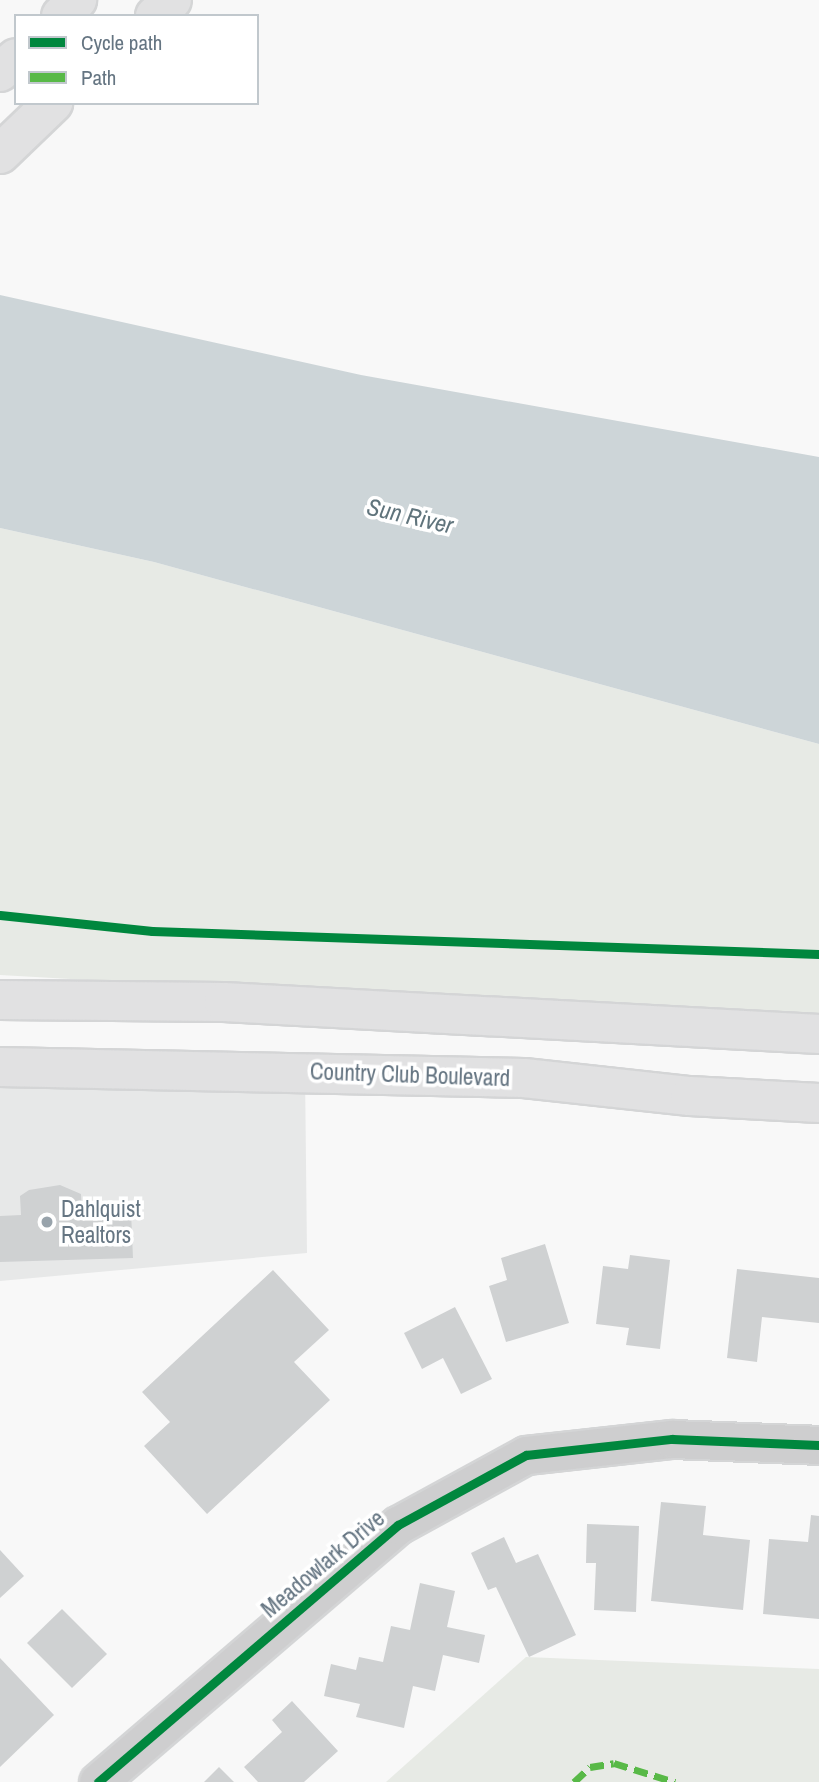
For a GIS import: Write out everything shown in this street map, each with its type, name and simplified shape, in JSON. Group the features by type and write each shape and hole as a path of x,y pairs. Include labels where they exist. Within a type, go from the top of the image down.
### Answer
{"main road":[{"path":"63,14 78,0"},
{"path":"157,14 172,0"},
{"path":"0,72 14,60"},
{"path":"0,154 51,105"},
{"path":"0,1000 224,1002 819,1034"},
{"name":"Country Club Boulevard","path":"0,1067 524,1078 690,1096 819,1103"}],"street":[{"name":"Meadowlark Drive","path":"98,1782 398,1525 526,1455 672,1439 819,1444"}],"shaded area":[{"path":"0,528 154,562 819,744 819,1021 0,975"},
{"path":"0,1067 305,1071 307,1253 0,1281"},
{"path":"526,1657 819,1669 819,1782 386,1782"}],"water":[{"name":"Sun River","path":"0,295 361,375 819,457 819,744 154,562 0,528"}],"building":[{"path":"60,1185 81,1194 82,1213 131,1211 133,1258 0,1262 0,1216 21,1215 20,1196 29,1190"},
{"path":"545,1244 569,1323 506,1342 489,1286 507,1280 501,1258"},
{"path":"630,1255 670,1260 660,1349 626,1345 629,1328 596,1324 603,1266 628,1269"},
{"path":"737,1269 819,1278 819,1323 762,1317 757,1362 727,1358"},
{"path":"273,1270 329,1330 294,1362 330,1400 207,1514 144,1446 170,1422 142,1392"},
{"path":"455,1307 492,1379 461,1394 443,1358 422,1369 404,1333"},
{"path":"661,1502 706,1506 703,1535 750,1540 743,1610 651,1601"},
{"path":"811,1515 819,1516 819,1619 763,1614 769,1539 808,1542"},
{"path":"587,1524 639,1526 636,1612 594,1610 596,1563 586,1563"},
{"path":"504,1537 516,1563 538,1554 576,1635 529,1657 496,1587 488,1590 471,1553"},
{"path":"0,1550 24,1576 0,1598"},
{"path":"420,1583 455,1591 447,1627 485,1635 479,1663 443,1655 435,1691 413,1686 404,1728 356,1717 360,1704 324,1696 331,1664 356,1670 359,1657 383,1662 391,1626 410,1630"},
{"path":"62,1609 107,1654 72,1688 27,1643"},
{"path":"0,1658 54,1715 0,1767"},
{"path":"292,1701 338,1751 304,1782 258,1782 244,1767 282,1732 272,1720"},
{"path":"219,1767 234,1782 204,1782"}],"marked path":[{"path":"574,1782 590,1767 614,1763 675,1782"}],"cycle path":[{"path":"0,915 152,931 819,954"},
{"path":"98,1782 398,1525 526,1455 672,1439 819,1445"}],"place":[{"name":"Dahlquist Realtors","path":"47,1222"}]}
